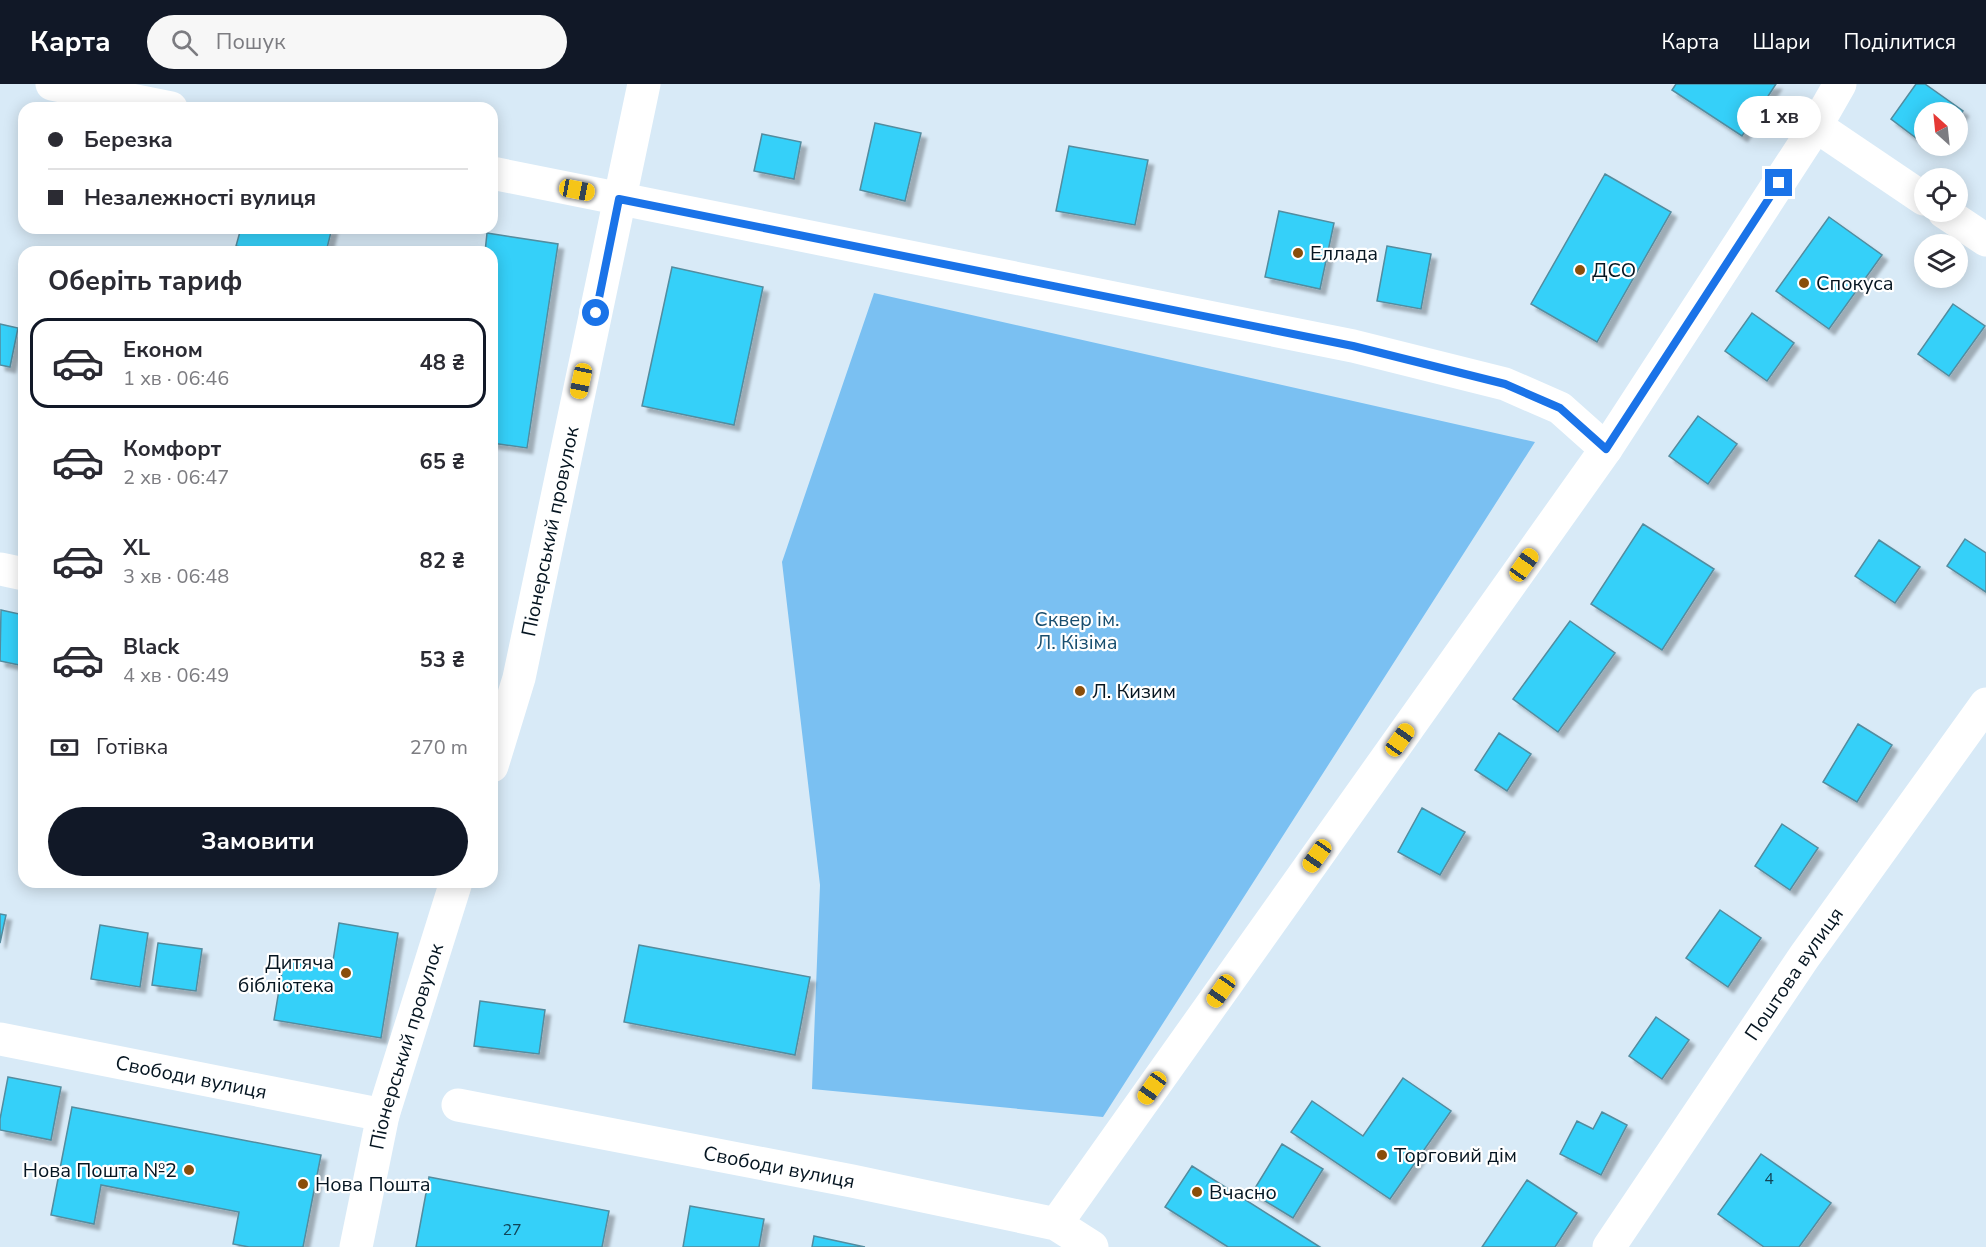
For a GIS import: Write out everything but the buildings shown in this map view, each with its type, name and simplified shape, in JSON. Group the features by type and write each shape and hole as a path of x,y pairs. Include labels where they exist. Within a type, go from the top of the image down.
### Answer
{"street":[{"path":"52,84 141,102"},
{"name":"Піонерський провулок","path":"498,727 506,675 619,199 644,84"},
{"path":"1056,1224 1606,449 1816,126 1840,84"},
{"path":"1816,126 1914,192"},
{"path":"498,174 1353,346 1505,384 1560,408 1606,449"},
{"path":"1959,222 1986,240"},
{"path":"0,569 18,573"},
{"name":"Поштова вулиця","path":"1609,1247 1804,957 1986,704"},
{"name":"Піонерський провулок","path":"356,1247 383,1115 454,888"},
{"name":"Свободи вулиця","path":"0,1039 383,1115"},
{"name":"Свободи вулиця","path":"458,1105 852,1180 1056,1224 1092,1247"}],"green space":[{"name":"Сквер ім. Л. Кізіма","path":"874,293 1535,442 1103,1117 812,1089 820,885 782,562"}],"place":[{"name":"Еллада","path":"1298,253"},
{"name":"ДСО","path":"1580,270"},
{"name":"Спокуса","path":"1804,283"},
{"name":"Л. Кизим","path":"1080,691"},
{"name":"Дитяча бібліотека","path":"346,973"},
{"name":"Торговий дім","path":"1382,1155"},
{"name":"Нова Пошта №2","path":"189,1170"},
{"name":"Нова Пошта","path":"303,1184"},
{"name":"Вчасно","path":"1197,1192"}],"route":[{"path":"596,313 619,199 1353,346 1505,384 1560,408 1606,449 1779,183"}]}
